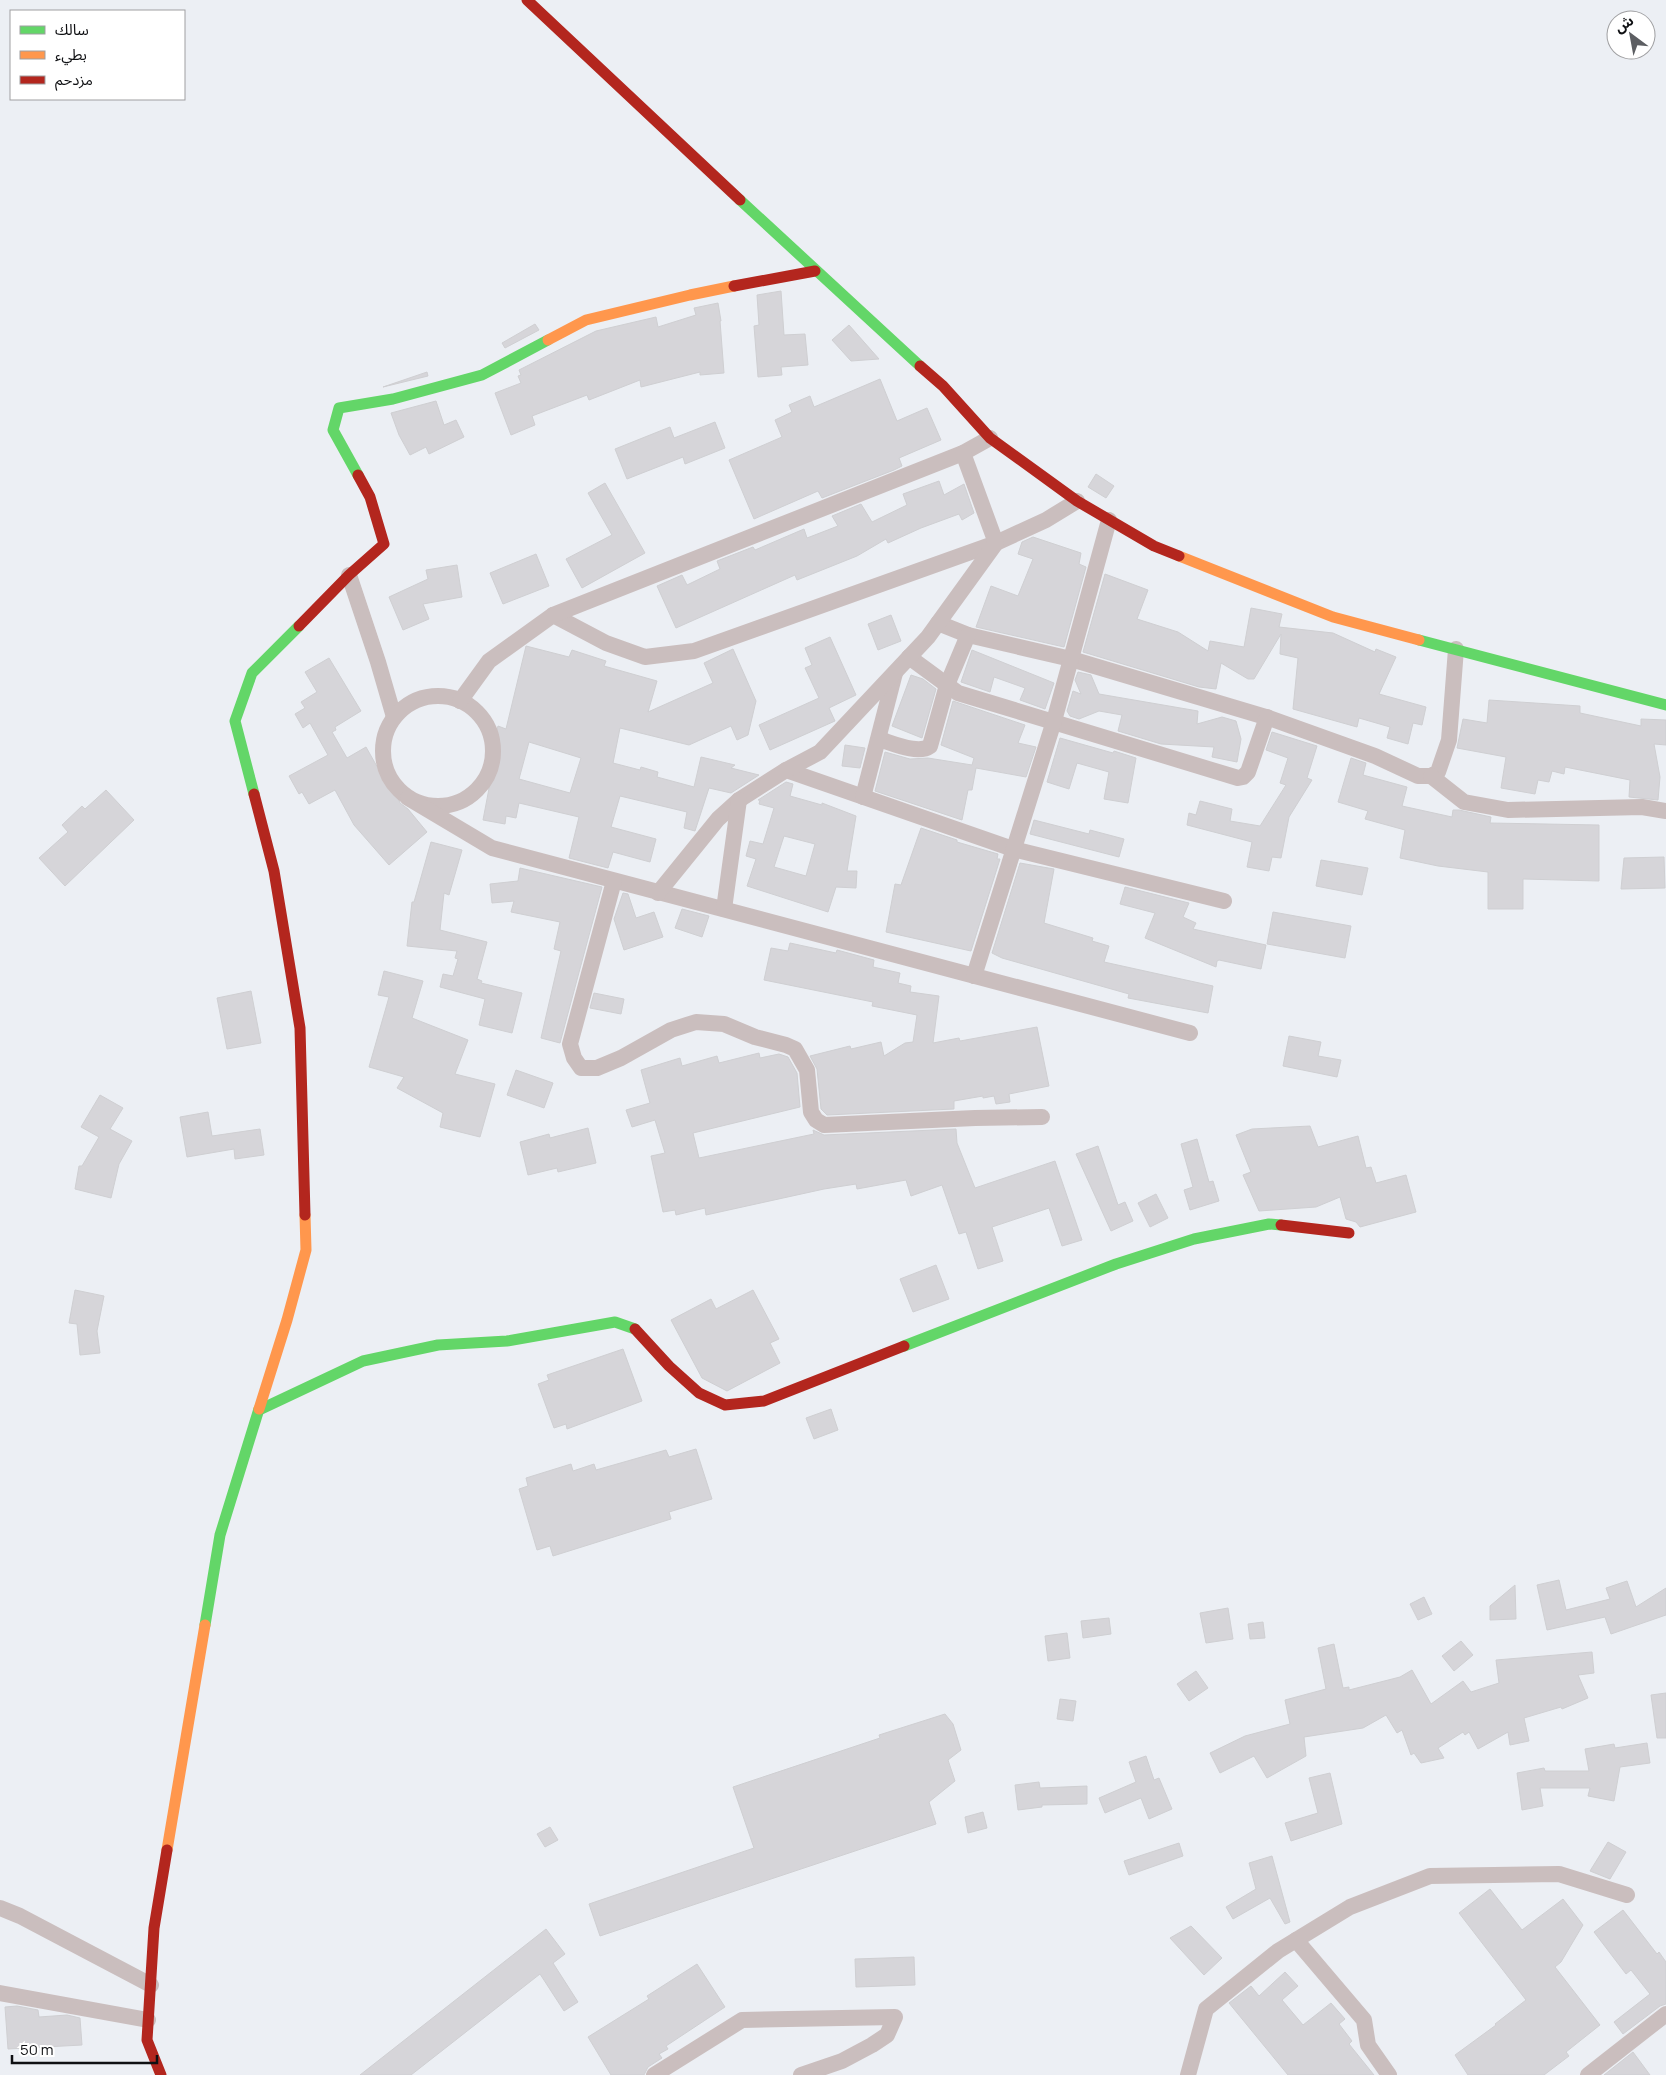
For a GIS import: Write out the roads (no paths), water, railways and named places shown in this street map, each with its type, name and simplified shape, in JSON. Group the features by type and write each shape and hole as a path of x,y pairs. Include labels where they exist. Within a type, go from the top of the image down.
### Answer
{"street":[{"path":"527,0 815,271 943,386 990,438 1077,501 1154,546 1333,617 1666,705"},
{"path":"161,2075 147,2040 154,1928 220,1535 306,1250 300,1028 274,871 235,721 252,673 349,575 384,544 370,497 333,430 339,408 393,399 482,375 586,320 690,295 815,271"},
{"path":"460,701 488,661 554,615 964,453 990,438"},
{"path":"964,453 996,543"},
{"path":"554,615 606,643 645,656 694,651 996,543 1046,520 1077,501"},
{"path":"974,976 1054,721 1109,520"},
{"path":"658,893 718,819 739,800 786,770 820,752 928,637 996,543"},
{"path":"349,575 394,717"},
{"path":"938,622 968,635 1071,659 1266,717 1375,756 1418,776 1431,776 1438,772 1449,740 1456,649"},
{"path":"879,739 917,749 926,749 930,746 948,685 968,635"},
{"path":"909,657 958,693 1238,778 1243,777 1248,772 1266,717"},
{"path":"863,797 895,672"},
{"path":"408,798 424,805 443,806 460,801 475,791 486,777 492,760 492,742 486,725 475,710 460,701 442,696 424,698 408,705 394,717 385,733 382,752 386,770 394,785 408,798 492,848 1190,1034"},
{"path":"786,770 1013,849 1224,902"},
{"path":"1431,776 1464,802 1508,810 1642,807 1666,811"},
{"path":"724,909 739,800"},
{"path":"614,881 570,1044 574,1058 581,1068 597,1068 621,1058 670,1030 696,1022 724,1024 755,1037 795,1049 807,1070 811,1112 816,1120 824,1125 1042,1117"},
{"path":"259,1410 363,1361 438,1345 507,1342 615,1322 633,1327 669,1366 699,1393 725,1405 764,1401 1116,1264 1194,1239 1269,1224 1348,1233"},
{"path":"1188,2075 1206,2009 1278,1951 1350,1907 1430,1876 1559,1874 1627,1895"},
{"path":"0,1908 20,1916 151,1985"},
{"path":"1296,1940 1364,2020 1368,2045 1389,2075"},
{"path":"0,1993 148,2020"},
{"path":"1588,2075 1666,2014"},
{"path":"654,2075 742,2020 895,2017 887,2035 842,2061 801,2075"}]}
